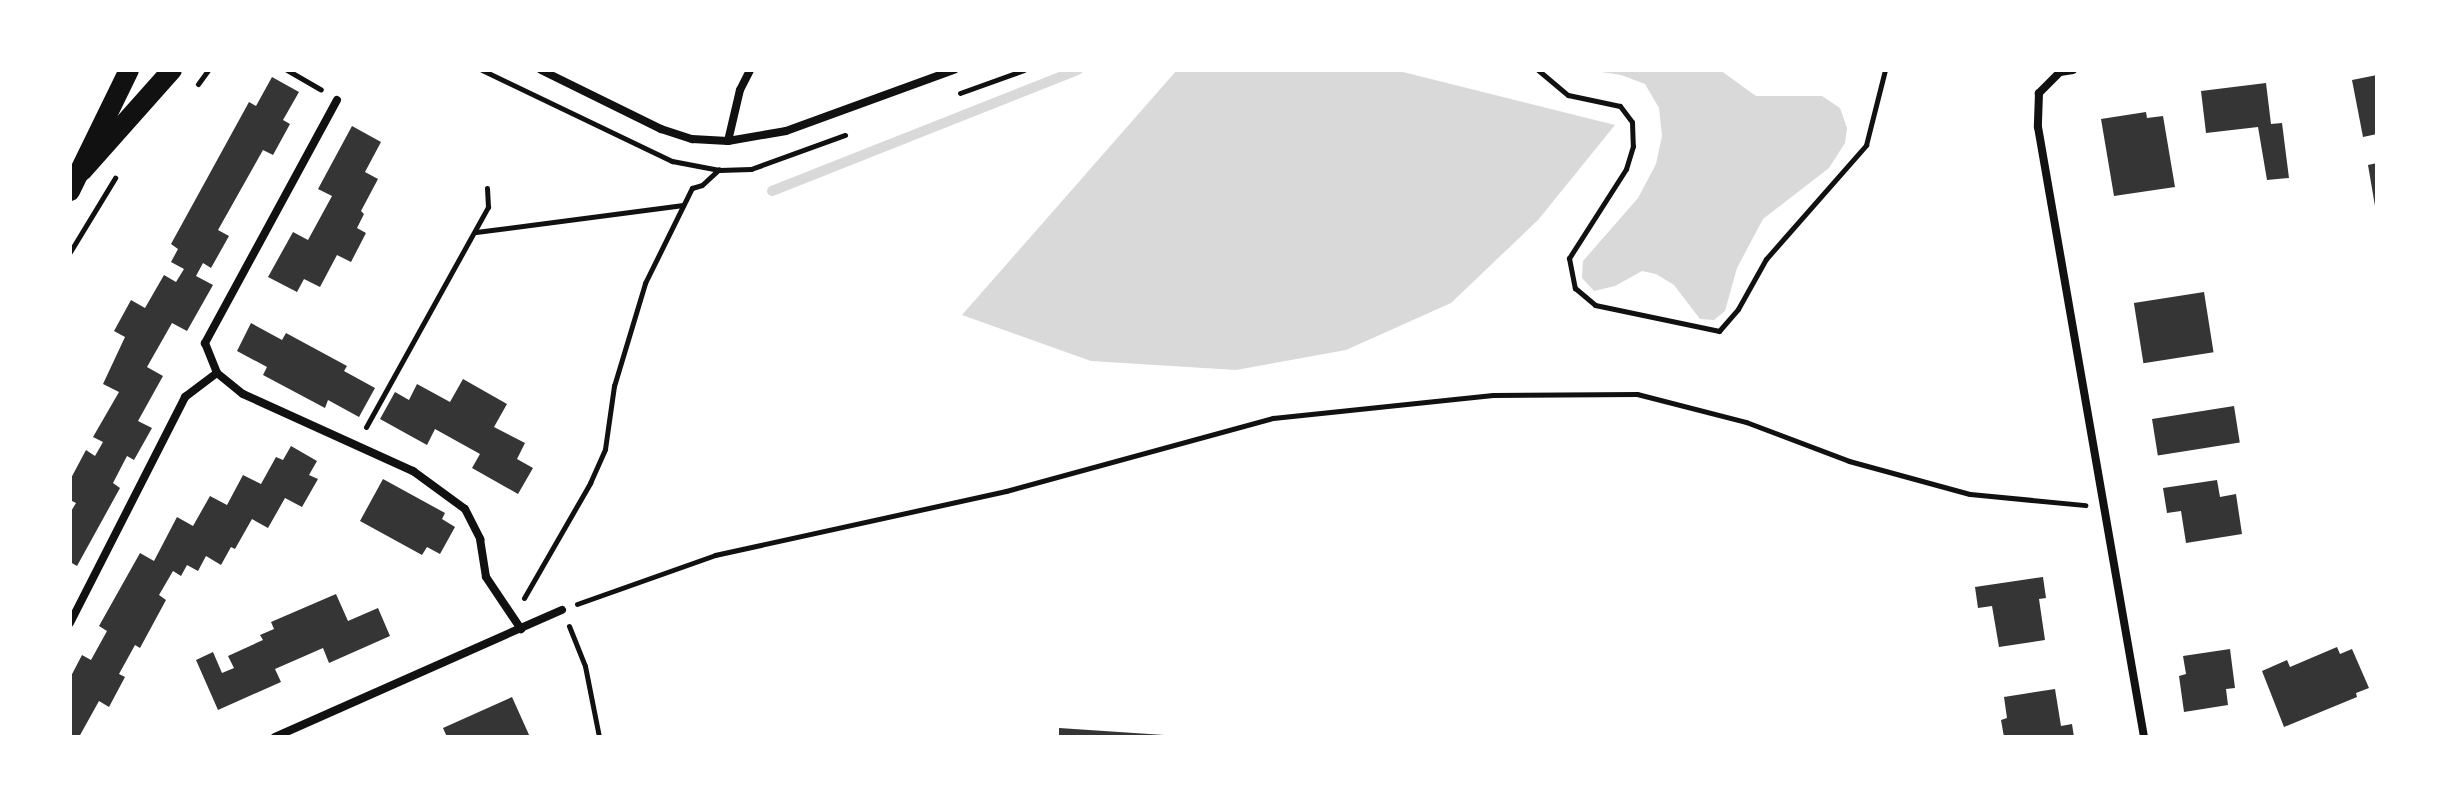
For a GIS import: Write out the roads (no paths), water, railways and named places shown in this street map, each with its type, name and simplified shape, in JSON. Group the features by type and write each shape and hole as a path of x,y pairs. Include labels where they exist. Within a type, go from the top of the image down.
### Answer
{"main road":[{"path":"70,191 82,171 115,91 129,70"},
{"path":"82,171 172,70"}],"street":[{"path":"541,70 661,129 692,139 728,141 786,131 954,70"},
{"path":"728,141 740,90 750,70"},
{"path":"2073,70 2060,72 2039,93 2038,127 2144,737"},
{"path":"337,100 205,343 217,373 243,394 413,471 465,509 480,539 486,577 521,629"},
{"path":"70,623 185,397 217,373"},
{"path":"275,737 562,610"}],"waterway":[{"path":"772,191 1078,70"}]}
